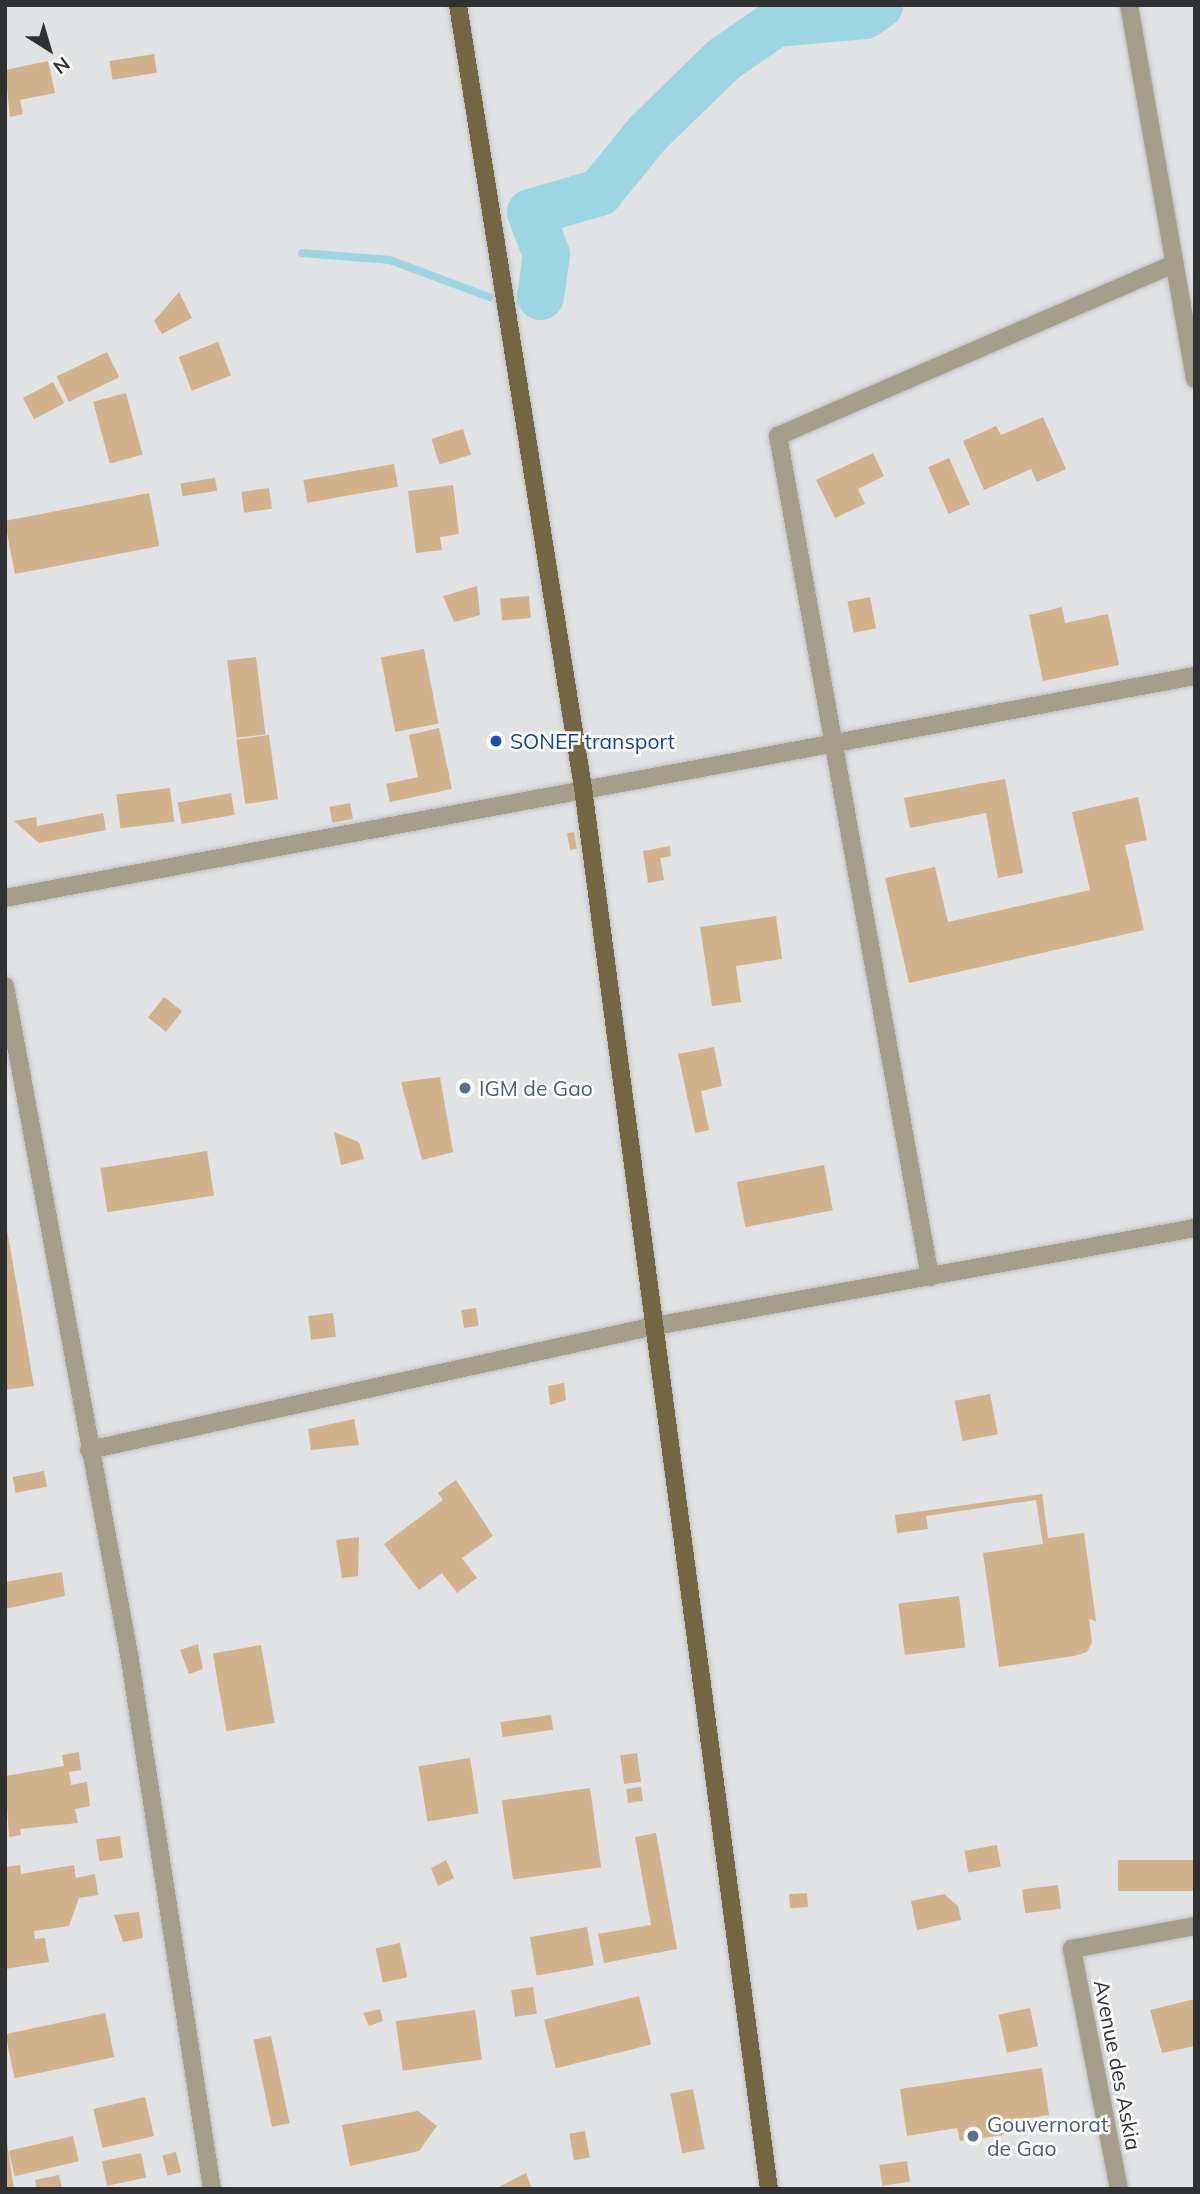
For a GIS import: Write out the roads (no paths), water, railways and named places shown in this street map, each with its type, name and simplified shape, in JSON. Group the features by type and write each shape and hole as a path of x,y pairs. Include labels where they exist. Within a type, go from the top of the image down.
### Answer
{"main road":[{"path":"458,5 583,788 770,2166 769,2189"},
{"path":"770,2166 779,2189"}],"street":[{"path":"1129,5 1171,265 1195,379"},
{"path":"930,1277 831,743 778,436 1171,265"},
{"path":"5,898 583,788 1195,676"},
{"path":"5,986 130,1660 212,2189"},
{"path":"89,1450 655,1326 1195,1228"},
{"name":"Avenue des Askia","path":"1119,2189 1072,1949 1195,1926"}],"waterway":[{"path":"540,296 546,254 530,212 599,192 647,133 723,59 775,23 864,15 879,5"},
{"path":"302,253 390,260 489,297"}],"place":[{"name":"SONEF transport","path":"496,741"},
{"name":"IGM de Gao","path":"465,1088"},
{"name":"Gouvernorat de Gao","path":"973,2136"}]}
